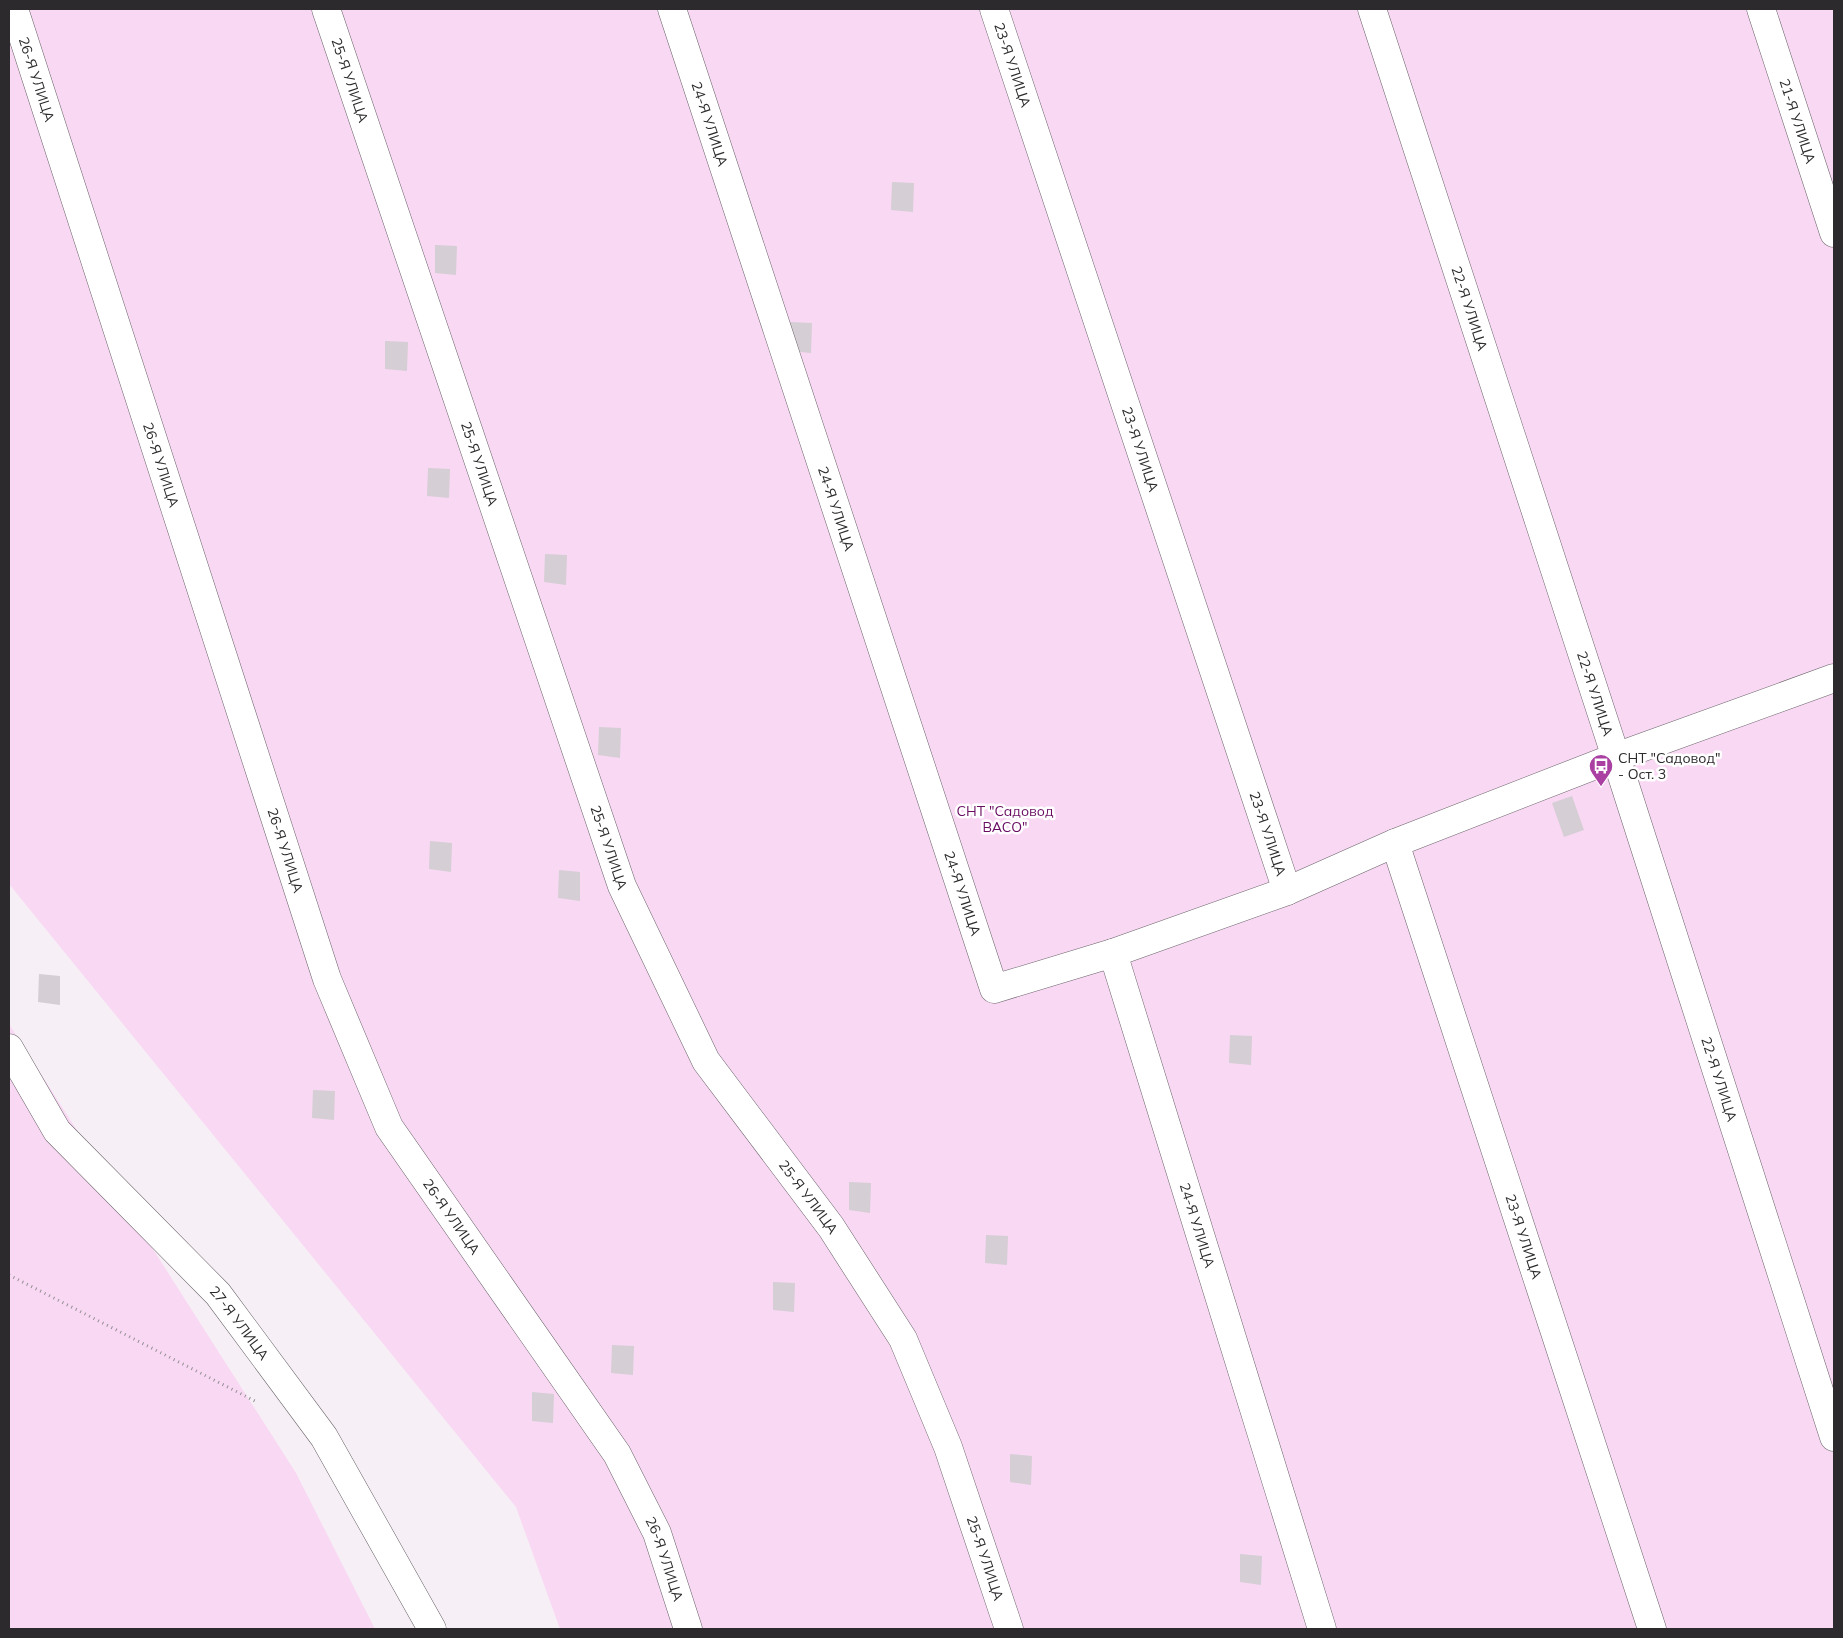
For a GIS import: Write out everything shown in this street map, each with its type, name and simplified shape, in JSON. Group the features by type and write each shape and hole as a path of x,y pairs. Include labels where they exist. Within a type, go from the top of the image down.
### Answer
{"street":[{"name":"26-Я УЛИЦА","path":"14,9 334,996 389,1127 617,1454 657,1532 688,1629"},
{"name":"25-Я УЛИЦА","path":"326,9 622,886 706,1062 831,1227 903,1339 948,1447 1009,1629"},
{"name":"24-Я УЛИЦА","path":"672,9 994,989 1113,953 1322,1629"},
{"name":"23-Я УЛИЦА","path":"994,9 1287,891"},
{"name":"22-Я УЛИЦА","path":"1372,9 1616,757 1834,1437"},
{"name":"21-Я УЛИЦА","path":"1761,9 1834,233"},
{"path":"1113,953 1287,891 1396,843 1616,757 1834,678"},
{"name":"23-Я УЛИЦА","path":"1396,843 1652,1629"},
{"name":"27-Я УЛИЦА","path":"9,1048 57,1131 218,1294 324,1437 432,1629"}],"path":[{"path":"9,1275 263,1406"}],"green space":[{"name":"СНТ \"Садовод ВАСО\"","path":"9,9 1834,9 1834,1629 560,1629 516,1507 9,884"},
{"path":"9,1024 296,1473 375,1629 9,1629"}],"building":[{"path":"892,182 914,183 913,212 891,210"},
{"path":"435,245 457,246 456,275 435,273"},
{"path":"790,322 812,323 811,353 789,351"},
{"path":"385,341 408,342 407,371 385,369"},
{"path":"428,468 450,469 449,498 427,496"},
{"path":"545,554 567,555 566,585 544,582"},
{"path":"599,727 621,728 620,758 598,755"},
{"path":"1572,796 1584,830 1564,837 1552,803"},
{"path":"430,841 452,843 451,872 429,869"},
{"path":"559,870 580,872 580,901 558,898"},
{"path":"39,974 60,976 60,1005 38,1002"},
{"path":"1230,1035 1252,1036 1251,1065 1229,1063"},
{"path":"313,1090 335,1091 334,1120 312,1118"},
{"path":"849,1182 871,1183 870,1213 849,1210"},
{"path":"986,1235 1008,1236 1007,1265 985,1263"},
{"path":"773,1282 795,1283 794,1312 773,1310"},
{"path":"612,1345 634,1346 633,1375 611,1373"},
{"path":"532,1392 554,1394 553,1423 532,1421"},
{"path":"1010,1454 1032,1456 1031,1485 1010,1482"},
{"path":"1240,1554 1262,1556 1261,1585 1240,1582"}],"place":[{"name":"СНТ \"Садовод\" - Ост. 3","path":"1601,787"}]}
